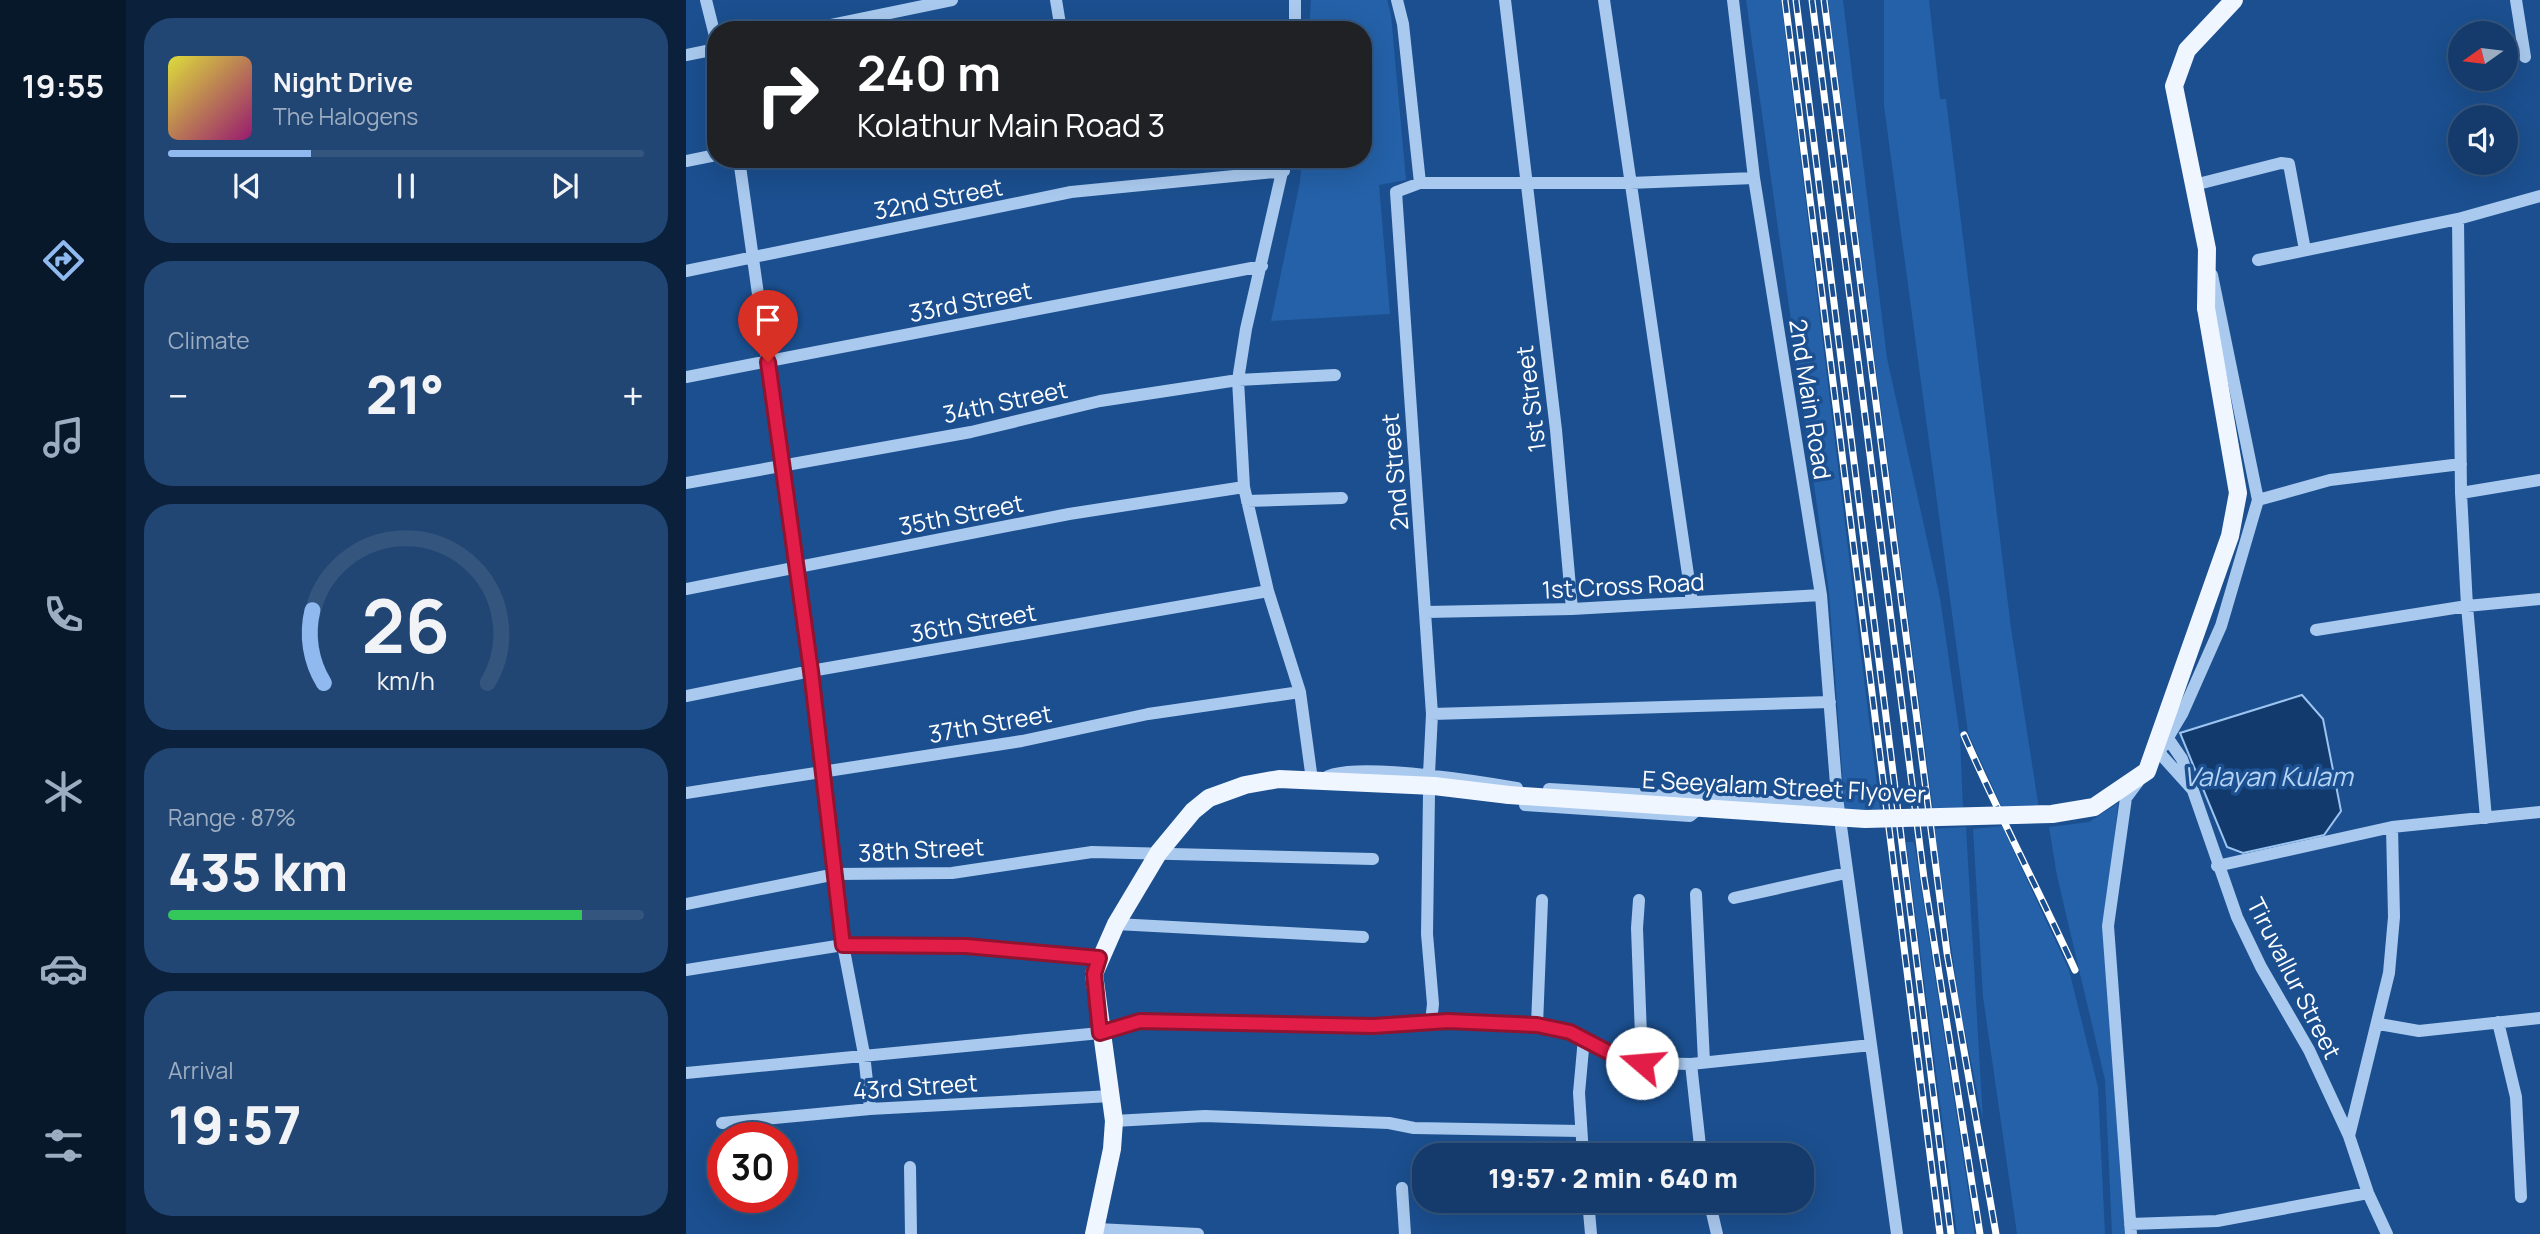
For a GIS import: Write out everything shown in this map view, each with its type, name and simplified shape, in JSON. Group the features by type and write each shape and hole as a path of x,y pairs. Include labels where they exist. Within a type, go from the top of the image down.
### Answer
{"main road":[{"name":"E Seeyalam Street Flyover","path":"1099,958 1159,852 1193,811 1209,797 1268,780 1321,780 1865,819 2052,814 2094,807 2147,771 2230,536 2238,493 2206,308 2207,249 2174,86 2187,50 2234,0"},
{"path":"1096,1231 1114,1121 1094,974 1099,958"}],"street":[{"path":"706,0 711,21"},
{"path":"850,21 952,0"},
{"path":"1056,0 1060,21"},
{"path":"1294,0 1294,21"},
{"path":"1397,0 1403,24 1420,183 1630,183 1754,178"},
{"name":"1st Street","path":"1504,0 1528,184 1572,609"},
{"path":"1604,0 1692,602"},
{"name":"2nd Main Road","path":"1733,0 1754,178 1821,595 1838,806 1897,1234"},
{"path":"2516,0 2525,57"},
{"path":"686,55 707,52"},
{"path":"686,161 707,157"},
{"path":"2194,185 2281,163 2289,164 2305,250"},
{"path":"740,168 783,465 794,568 811,671 843,945 864,1054 870,1108"},
{"name":"32nd Street","path":"686,271 1071,192 1260,168"},
{"path":"1283,168 1246,329 1238,380 1244,487 1268,591 1300,692 1321,780 1331,789 1429,794 1505,803 1690,816 1696,811 1703,796"},
{"name":"2nd Street","path":"1420,183 1396,192 1432,714 1429,775"},
{"path":"2258,260 2458,219 2540,196"},
{"path":"2458,219 2461,493 2467,606 2486,818"},
{"path":"2207,249 2258,500 2221,626 2169,740 2126,798 2108,926 2130,1229 2217,1222 2368,1193"},
{"name":"33rd Street","path":"686,377 1262,266"},
{"name":"34th Street","path":"686,483 971,432 1100,401 1238,380 1335,375"},
{"path":"2258,500 2330,480 2462,464"},
{"path":"2461,493 2540,480"},
{"name":"35th Street","path":"686,589 1069,514 1244,487"},
{"path":"1247,501 1342,498"},
{"name":"36th Street","path":"686,696 811,671 1268,591"},
{"name":"1st Cross Road","path":"1426,612 1572,609 1821,595"},
{"path":"2316,630 2467,606 2540,599"},
{"path":"2194,792 2158,755 2151,733 2173,671 2189,662 2203,662"},
{"name":"37th Street","path":"686,793 1022,741 1147,714 1300,692"},
{"path":"1432,714 1830,702"},
{"name":"Tiruvallur Street","path":"2169,740 2182,760 2217,866 2261,967 2309,1050 2349,1136 2368,1193 2387,1234"},
{"path":"1321,780 1336,771 1429,775 1518,788 1703,796 1838,806"},
{"path":"1429,794 1427,934 1433,1004 1431,1022"},
{"path":"2217,866 2392,827 2540,812"},
{"path":"2349,1136 2379,1024 2389,973 2394,917 2392,827"},
{"name":"38th Street","path":"686,904 836,874 952,873 1092,852 1373,859"},
{"path":"1734,898 1846,873"},
{"path":"1696,894 1700,1143"},
{"path":"1537,1025 1542,900"},
{"path":"1639,900 1637,928 1642,1063"},
{"path":"1116,924 1363,937"},
{"path":"686,970 843,945 966,946 1099,958"},
{"path":"2379,1024 2419,1031 2540,1018"},
{"path":"686,1073 1100,1033 1140,1021 1373,1026 1431,1022 1537,1025 1584,1038 1612,1054 1642,1063 1697,1063 1871,1045"},
{"path":"2498,1023 2516,1097 2521,1196"},
{"path":"1582,1143 1579,1093 1584,1038"},
{"name":"43rd Street","path":"732,1122 870,1108 1111,1096"},
{"path":"1114,1121 1205,1116 1389,1123 1414,1128 1580,1131"},
{"path":"909,1167 911,1234"},
{"path":"1402,1188 1405,1234"},
{"path":"1589,1213 1591,1234"},
{"path":"1712,1213 1717,1234"},
{"path":"1096,1231 1198,1234"}],"shaded area":[{"path":"1311,0 1387,0 1391,15 1406,180 1379,185 1390,314 1271,321 1301,168 1372,168 1372,21 1310,21"},
{"path":"1746,0 1781,0 1880,810 1845,813 1829,592"},
{"path":"1828,0 1843,0 1887,358 1940,598 1960,736 1963,808 1933,809"},
{"path":"1884,0 1929,0 1940,99 1946,99 2011,628 2039,809 2003,810 1968,733 1884,106"},
{"path":"2118,803 2106,926 2127,1234 2112,1234 2105,1080 2057,876 2049,827 2089,822"},
{"path":"2002,826 2069,970 2098,1087 2105,1234 2017,1234 1983,997 1973,829"},
{"path":"1966,827 1983,1121 1960,1007 1934,829"},
{"path":"1906,842 1914,842 1975,1234 1957,1234"}],"water":[{"name":"Valayan Kulam","path":"2302,695 2323,719 2341,811 2324,835 2243,853 2227,847 2180,733"}],"railway":[{"path":"1785,0 1940,1234"},
{"path":"1796,0 1951,1234"},
{"path":"1812,0 1924,878 1980,1234"},
{"path":"1824,0 1947,953 1996,1234"},
{"path":"1964,735 2075,970"}],"route":[{"path":"768,362 794,568 811,671 843,945 966,946 1099,958 1094,974 1094,996 1100,1033 1140,1021 1258,1021 1373,1026 1448,1021 1537,1025 1570,1032 1612,1054 1642,1063"}]}
